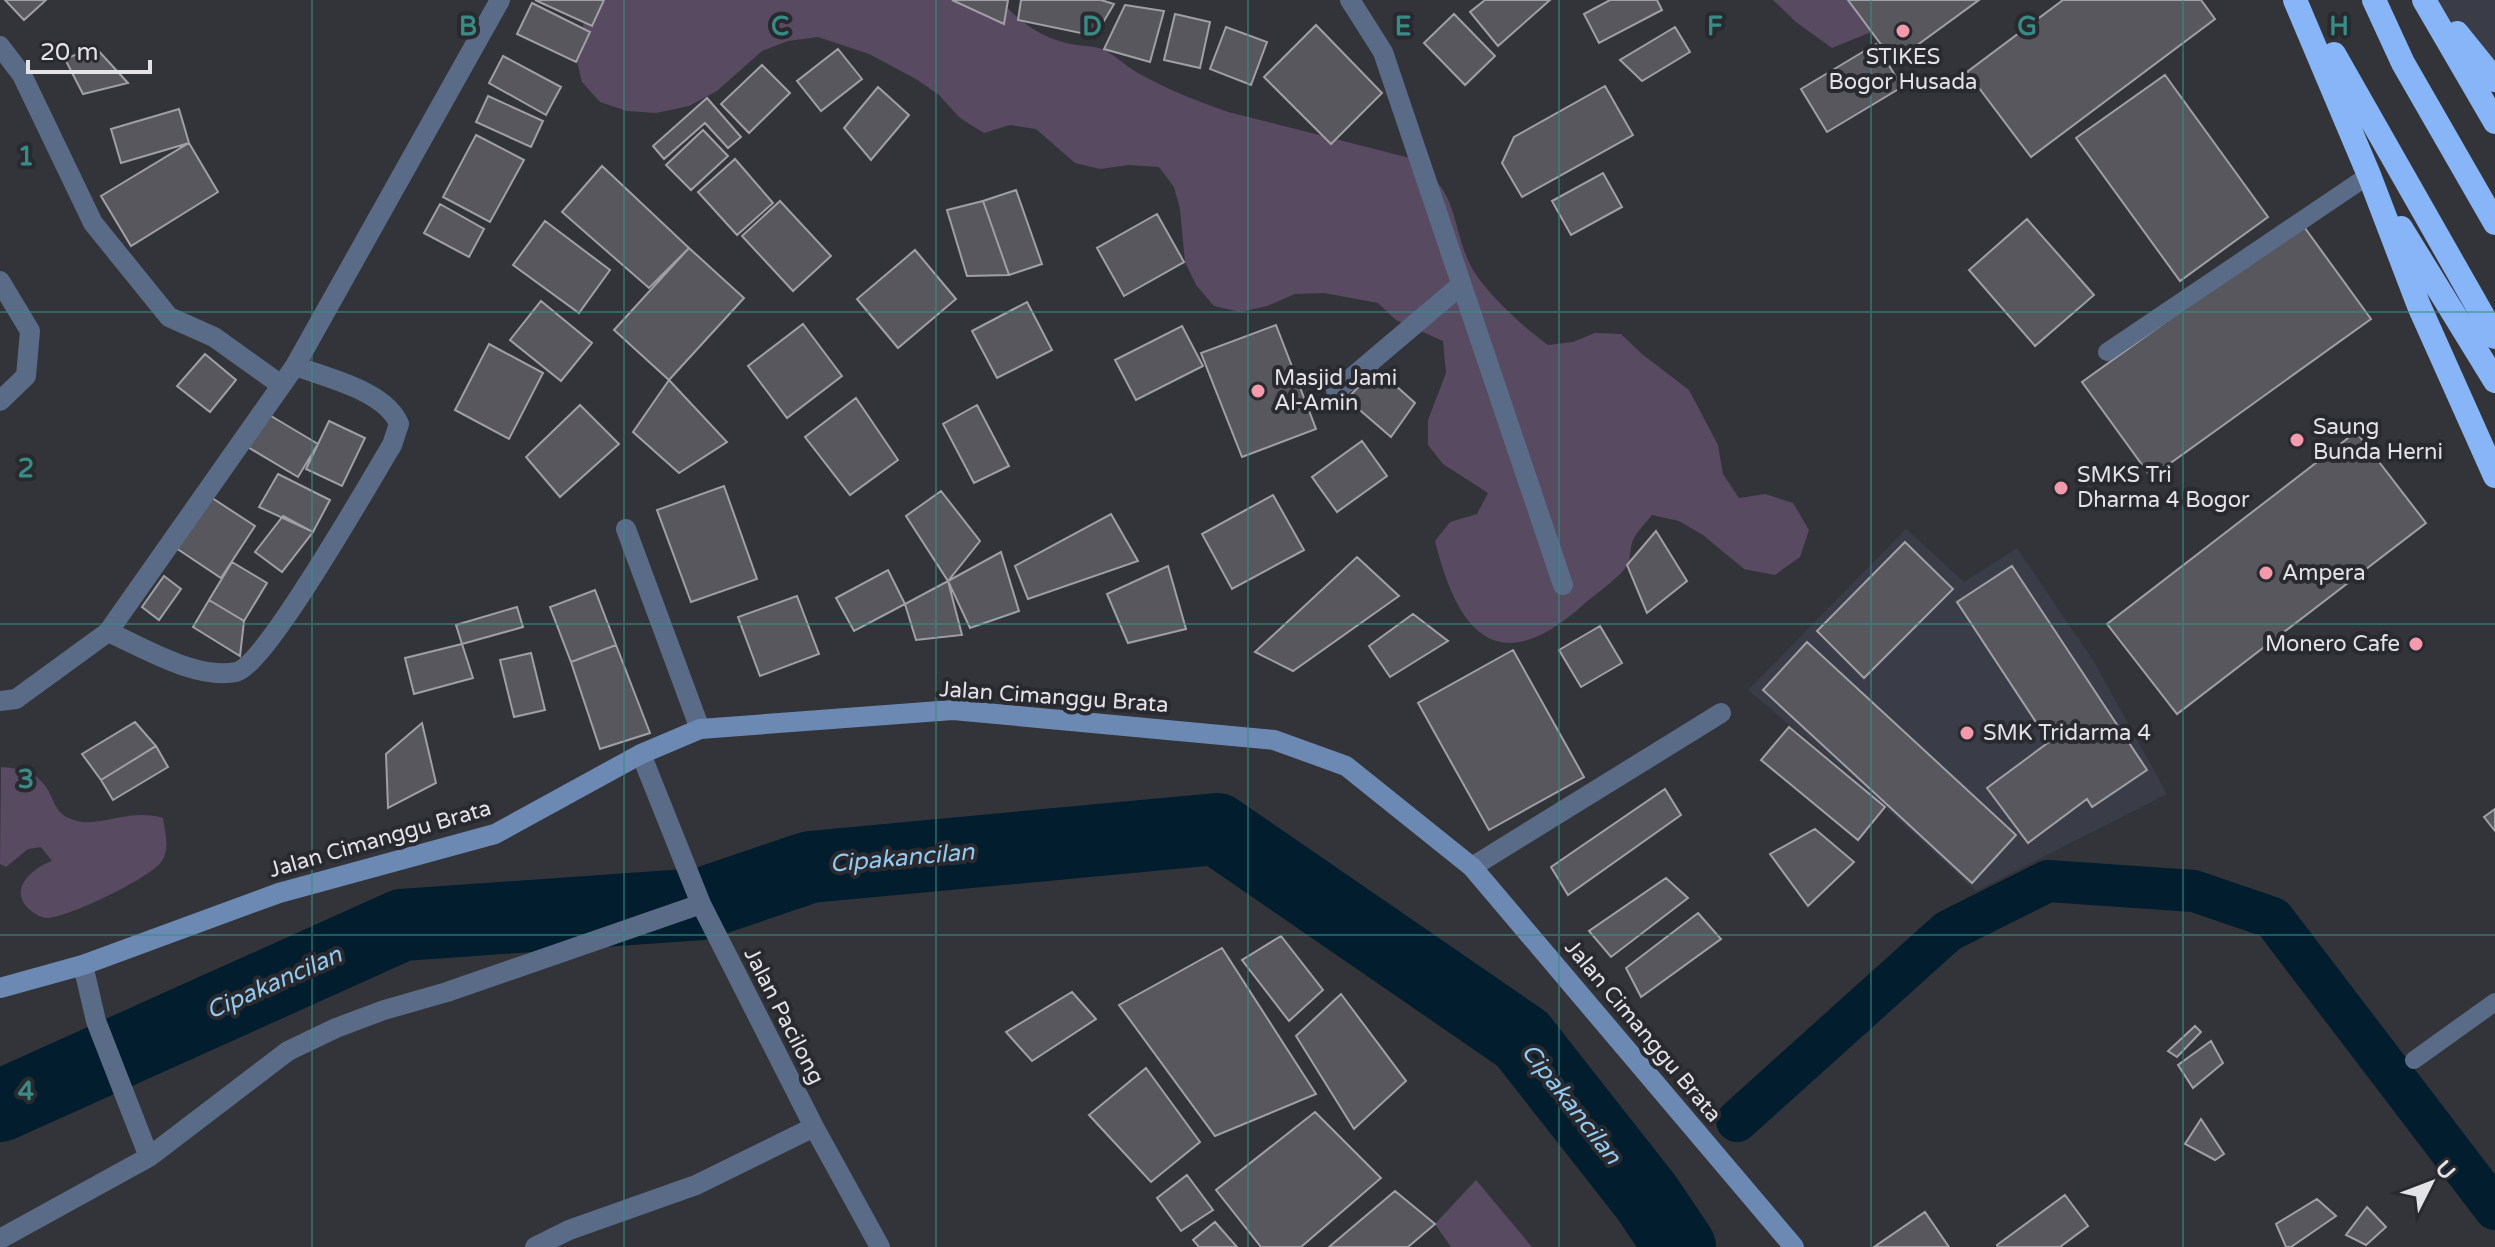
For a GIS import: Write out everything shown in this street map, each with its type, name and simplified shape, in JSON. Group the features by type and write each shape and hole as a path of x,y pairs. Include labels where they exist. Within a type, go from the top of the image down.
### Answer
{"highway":[{"path":"2295,0 2369,175 2419,306 2495,476"},
{"path":"2308,0 2347,80 2495,337"},
{"path":"2374,0 2403,63 2495,223"},
{"path":"2424,0 2495,122"},
{"path":"2430,0 2495,80"},
{"path":"2369,175 2495,381"},
{"path":"2453,315 2495,405"}],"street":[{"path":"0,701 16,699 108,632 295,366 500,0"},
{"path":"1350,0 1383,52 1563,585"},
{"path":"0,46 22,75 93,223 169,317 214,337 281,385"},
{"path":"0,281 30,331 26,376 0,401"},
{"path":"1336,391 1460,286"},
{"path":"108,632 202,673 237,672 249,665 284,619 392,445 399,424 395,414 379,399 295,366"},
{"path":"626,529 700,729"},
{"name":"Jalan Cimanggu Brata","path":"0,988 83,965 279,893 495,834 641,754 700,729 953,710 1274,740 1346,766 1472,867 1794,1247"},
{"path":"1472,867 1721,713"},
{"name":"Jalan Pacilong","path":"641,754 699,898 814,1127 880,1247"},
{"path":"0,1239 149,1157 288,1051 336,1028 699,898"},
{"path":"83,965 96,1021 149,1157"},
{"path":"535,1247 569,1230 696,1185 814,1127"}],"lane":[{"path":"2107,352 2369,175"},
{"path":"2414,1060 2495,1002"}],"shaded area":[{"path":"589,0 1000,0 1038,32 1066,43 1102,49 1149,79 1205,104 1414,159 1446,195 1473,270 1503,306 1548,345 1573,342 1595,333 1621,334 1689,390 1718,445 1723,474 1739,498 1765,494 1793,503 1809,530 1800,557 1775,575 1744,569 1703,535 1679,521 1652,515 1633,540 1625,569 1553,628 1527,640 1505,643 1486,636 1470,622 1456,601 1444,574 1435,541 1450,522 1477,514 1488,493 1443,464 1428,445 1428,420 1446,373 1443,341 1396,320 1378,303 1324,293 1295,294 1267,306 1240,312 1214,306 1196,285 1185,262 1180,209 1174,187 1159,167 1129,165 1100,169 1075,163 1036,129 1010,125 984,133 960,118 939,95 916,79 869,54 818,37 788,41 762,51 717,91 689,106 656,113 627,111 600,102 582,82 576,57"},
{"path":"1773,0 1931,0 1886,26 1832,48 1796,22"},
{"path":"2430,0 2495,0 2495,80"},
{"name":"SMK Tridarma 4","path":"1906,529 1964,582 2017,548 2094,662 2167,794 1976,891 1851,776 1748,690"},
{"path":"1,767 22,770 37,777 46,786 62,814 77,821 96,822 139,815 163,818 166,846 162,861 142,877 89,905 46,918 36,914 24,902 22,888 30,874 52,861 41,847 28,849 6,867 0,864"},
{"path":"1476,1180 1532,1247 1451,1247 1435,1224"}],"building":[{"path":"5,0 46,0 24,20"},
{"path":"535,0 604,0 592,26"},
{"path":"952,0 1008,0 1004,24"},
{"path":"1021,0 1101,0 1114,4 1095,36 1018,20"},
{"path":"1485,0 1550,0 1498,46 1470,12"},
{"path":"1610,0 1657,0 1662,10 1599,43 1584,14"},
{"name":"STIKES Bogor Husada","path":"1848,0 1979,0 1894,62"},
{"path":"2063,0 2201,0 2215,19 2031,157 1967,72"},
{"path":"532,3 590,32 576,62 517,34"},
{"path":"1125,5 1164,11 1150,62 1104,49"},
{"path":"1175,14 1210,22 1200,68 1164,60"},
{"path":"1454,14 1495,56 1465,85 1424,43"},
{"path":"1316,25 1382,93 1331,144 1264,77"},
{"path":"1226,27 1267,42 1251,85 1210,69"},
{"path":"1675,27 1690,52 1642,81 1620,60"},
{"path":"1876,44 1902,87 1827,132 1801,89"},
{"path":"95,47 128,83 83,94 65,59"},
{"path":"838,49 862,79 821,111 797,81"},
{"path":"503,56 561,87 546,115 489,83"},
{"path":"762,65 790,93 749,133 721,104"},
{"path":"2165,75 2268,217 2180,281 2076,138"},
{"path":"1605,86 1633,135 1522,197 1502,163 1514,137"},
{"path":"878,87 909,115 871,160 844,128"},
{"path":"488,96 543,121 531,147 476,122"},
{"path":"707,98 741,137 728,148 705,123 664,159 653,146"},
{"path":"179,109 189,143 121,163 111,129"},
{"path":"703,130 728,156 691,190 666,165"},
{"path":"476,135 524,160 490,222 443,197"},
{"path":"189,143 218,192 131,246 101,196"},
{"path":"735,159 773,203 737,235 698,192"},
{"path":"602,166 689,248 649,288 562,212"},
{"path":"1603,173 1622,207 1571,235 1552,201"},
{"path":"1016,190 1042,264 1009,275 983,201"},
{"path":"780,201 831,256 793,291 742,236"},
{"path":"983,201 1009,275 967,276 947,210"},
{"path":"440,204 484,229 469,257 424,233"},
{"path":"1157,214 1184,262 1124,296 1097,248"},
{"path":"2027,219 2094,295 2035,346 1969,270"},
{"path":"545,221 610,270 579,313 513,265"},
{"path":"2302,224 2371,319 2151,477 2082,382"},
{"path":"689,248 744,298 669,380 614,330"},
{"path":"915,250 956,299 898,348 857,299"},
{"path":"541,301 592,343 561,381 510,340"},
{"path":"1027,302 1052,350 997,378 972,331"},
{"path":"803,324 842,376 787,418 748,366"},
{"name":"Masjid Jami Al-Amin","path":"1276,325 1316,429 1242,457 1201,353"},
{"path":"1182,326 1203,366 1136,400 1115,360"},
{"path":"489,344 543,373 509,439 455,410"},
{"path":"205,354 236,380 210,412 177,386"},
{"path":"1376,368 1415,403 1391,437 1347,399"},
{"path":"669,380 727,442 679,473 633,432"},
{"path":"856,398 898,460 850,495 805,437"},
{"path":"580,405 619,444 560,497 526,457"},
{"path":"977,405 1009,466 974,483 943,424"},
{"path":"266,413 318,444 298,477 246,446"},
{"path":"329,421 365,438 342,486 306,469"},
{"name":"Ampera","path":"2356,432 2426,523 2177,714 2107,624"},
{"path":"1362,441 1387,476 1337,512 1312,477"},
{"path":"278,474 330,500 313,532 259,507"},
{"path":"724,486 757,579 691,602 657,510"},
{"path":"941,491 980,541 948,581 906,516"},
{"path":"206,494 255,526 221,578 173,546"},
{"path":"1273,495 1304,550 1232,589 1202,534"},
{"path":"1111,514 1138,561 1028,599 1015,566"},
{"path":"283,516 313,532 282,572 255,552"},
{"path":"1656,531 1687,581 1647,613 1627,565"},
{"path":"1905,542 1953,589 1864,678 1817,631"},
{"path":"1001,552 1019,611 970,628 948,581"},
{"path":"1357,557 1399,596 1293,671 1255,652"},
{"path":"232,562 267,583 244,621 209,600"},
{"path":"1168,566 1186,629 1128,643 1107,594"},
{"path":"2012,566 2147,770 2092,807 2087,799 2028,843 1987,788 2049,742 1957,602"},
{"path":"888,570 905,604 854,631 836,598"},
{"path":"164,576 181,589 159,620 142,607"},
{"path":"948,581 962,635 916,640 905,604"},
{"path":"595,590 616,645 571,662 550,607"},
{"path":"797,596 819,654 760,676 738,617"},
{"path":"209,600 244,621 240,656 193,627"},
{"path":"517,607 523,627 462,644 456,625"},
{"path":"1413,614 1448,641 1390,677 1369,646"},
{"path":"1600,626 1622,663 1581,687 1559,650"},
{"path":"1807,642 2016,835 1972,883 1763,690"},
{"path":"462,644 473,678 414,694 405,658"},
{"path":"616,645 650,733 600,749 571,662"},
{"path":"1513,650 1584,777 1489,830 1418,703"},
{"path":"531,653 545,710 514,717 500,660"},
{"path":"135,722 156,746 101,780 82,754"},
{"path":"422,723 436,783 388,808 386,754"},
{"path":"1789,727 1885,807 1858,840 1761,760"},
{"path":"156,746 168,767 113,800 101,780"},
{"path":"1665,789 1681,815 1568,895 1551,867"},
{"path":"2495,809 2495,831 2484,817"},
{"path":"1815,829 1854,862 1808,906 1770,854"},
{"path":"1666,878 1688,898 1611,957 1589,931"},
{"path":"1698,913 1721,939 1641,997 1626,968"},
{"path":"1281,936 1323,990 1289,1021 1242,960"},
{"path":"1222,948 1316,1094 1215,1136 1119,1005"},
{"path":"1072,992 1096,1019 1032,1061 1006,1032"},
{"path":"1341,994 1406,1081 1354,1129 1296,1036"},
{"path":"2195,1026 2201,1032 2177,1057 2168,1051"},
{"path":"2211,1041 2223,1063 2193,1088 2178,1065"},
{"path":"1146,1068 1200,1142 1151,1182 1089,1115"},
{"path":"1315,1112 1381,1178 1301,1247 1261,1247 1216,1190"},
{"path":"2201,1119 2224,1154 2215,1160 2185,1144"},
{"path":"1187,1175 1213,1210 1181,1231 1157,1198"},
{"path":"1395,1191 1435,1224 1408,1247 1329,1247"},
{"path":"2065,1195 2088,1226 2060,1247 1998,1247 1997,1245"},
{"path":"2317,1199 2336,1216 2291,1247 2286,1247 2276,1224"},
{"path":"2367,1207 2386,1227 2366,1245 2346,1235"},
{"path":"1925,1212 1949,1247 1874,1247"},
{"path":"1215,1222 1237,1247 1199,1247 1193,1240"}],"waterway":[{"name":"Cipakancilan","path":"0,1106 402,925 701,904 810,867 1217,829 1522,1039 1647,1198 1680,1247"},
{"path":"1737,1121 1948,931 2048,881 2194,891 2273,918 2495,1209"}],"place":[{"name":"STIKES Bogor Husada","path":"1903,31"},
{"name":"Masjid Jami Al-Amin","path":"1258,391"},
{"name":"Saung Bunda Herni","path":"2297,440"},
{"name":"SMKS Tri Dharma 4 Bogor","path":"2061,488"},
{"name":"Ampera","path":"2266,573"},
{"name":"Monero Cafe","path":"2416,644"},
{"name":"SMK Tridarma 4","path":"1967,733"}]}
